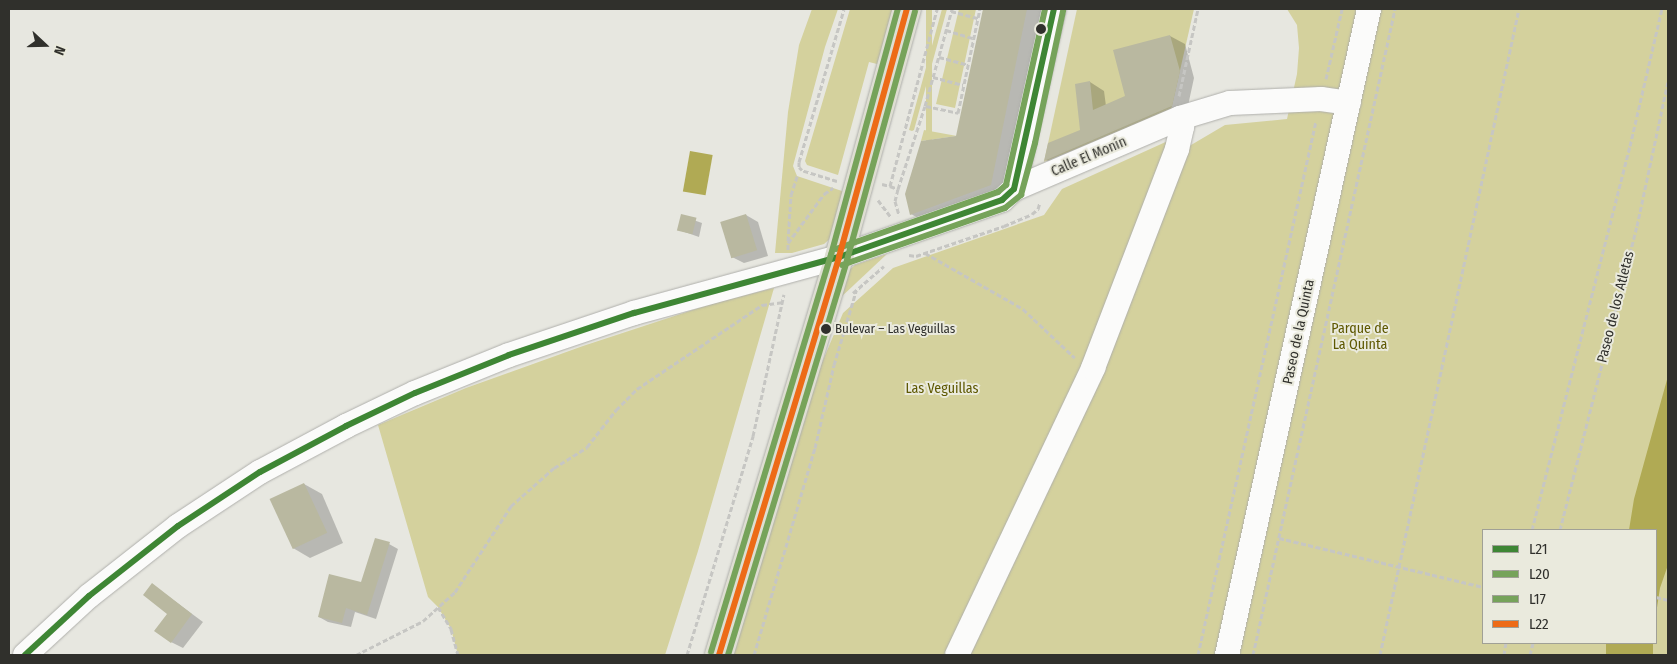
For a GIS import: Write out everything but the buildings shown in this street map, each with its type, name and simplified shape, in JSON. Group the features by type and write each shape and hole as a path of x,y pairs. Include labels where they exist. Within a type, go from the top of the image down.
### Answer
{"main road":[{"path":"719,655 839,257 907,9"}],"street":[{"path":"1014,189 1054,9"},
{"name":"Paseo de la Quinta","path":"1227,655 1369,9"},
{"name":"Calle El Monín","path":"24,655 89,596 178,526 260,472 346,426 415,393 509,355 634,313 839,257 1002,200 1014,189 1180,118 1230,103 1322,99 1349,103"},
{"path":"957,655 1093,368 1177,149 1182,128 1180,118"}],"path":[{"path":"788,243 824,194 841,182 802,170 799,167 799,162 844,9"},
{"path":"890,186 937,9"},
{"path":"926,106 958,113 980,9"},
{"path":"1180,118 1179,91 1198,9"},
{"path":"1198,655 1342,9"},
{"path":"1253,655 1395,9"},
{"path":"1380,655 1519,9"},
{"path":"1532,529 1630,146 1662,9"},
{"path":"901,221 895,201 926,106 951,10 978,18"},
{"path":"946,30 973,38"},
{"path":"938,57 968,65"},
{"path":"934,77 963,85"},
{"name":"Paseo de los Atletas","path":"1560,529 1637,226 1668,82"},
{"path":"687,655 753,436 784,302 791,194 797,176"},
{"path":"874,181 898,189"},
{"path":"876,198 896,222"},
{"path":"916,248 1022,309 1072,355 1093,368"},
{"path":"754,655 815,448 834,365 856,291 888,262"},
{"path":"356,655 423,621 455,592 512,506 554,468 587,447 616,410 637,389 762,305 784,302"},
{"path":"1226,528 1278,538 1482,587"},
{"path":"438,607 451,629 458,655"}],"green space":[{"path":"812,9 838,9 825,47 793,166 797,176 845,192 832,237 824,244 792,253 775,253 788,112 799,45"},
{"path":"850,9 896,9 881,65 869,62 838,175 807,165 805,161"},
{"path":"926,9 932,9 932,162 926,162"},
{"path":"942,9 947,9 914,130 912,131 909,130"},
{"path":"959,9 976,9 955,108 936,104"},
{"path":"1077,9 1194,9 1171,110 1044,162"},
{"name":"Parque de La Quinta","path":"1287,9 1668,9 1668,655 964,655 1186,148 1225,125 1287,119 1297,74 1299,48 1297,25"},
{"path":"924,130 957,136 921,141"},
{"name":"Las Veguillas","path":"1170,140 1086,366 947,655 732,655 815,379 843,313 893,268 1044,215 1062,189"},
{"path":"887,254 839,299 849,270 855,265"},
{"path":"774,288 698,551 665,655 458,655 451,629 438,607 428,597 378,425 466,388 583,346 714,303"}],"shaded area":[{"path":"690,151 713,155 706,195 683,191"},
{"path":"1668,376 1668,565 1660,588 1657,608 1657,529 1629,529 1634,499"},
{"path":"1606,644 1653,644 1653,655 1606,655"}],"transit line":[{"name":"L17","path":"711,652 831,255 898,9"},
{"name":"L22","path":"719,655 839,257 907,9"},
{"name":"L17","path":"836,249 998,192 1006,185 1045,9"},
{"name":"L21","path":"25,655 89,596 178,526 260,472 346,426 415,393 509,355 634,313 839,257 1002,200 1014,189 1054,9"},
{"name":"L20","path":"728,655 847,260 915,11"},
{"name":"L20","path":"842,265 1005,208 1021,195 1035,143 1063,11"}],"place":[{"name":"Bulevar – Las Veguillas","path":"826,329"}]}
